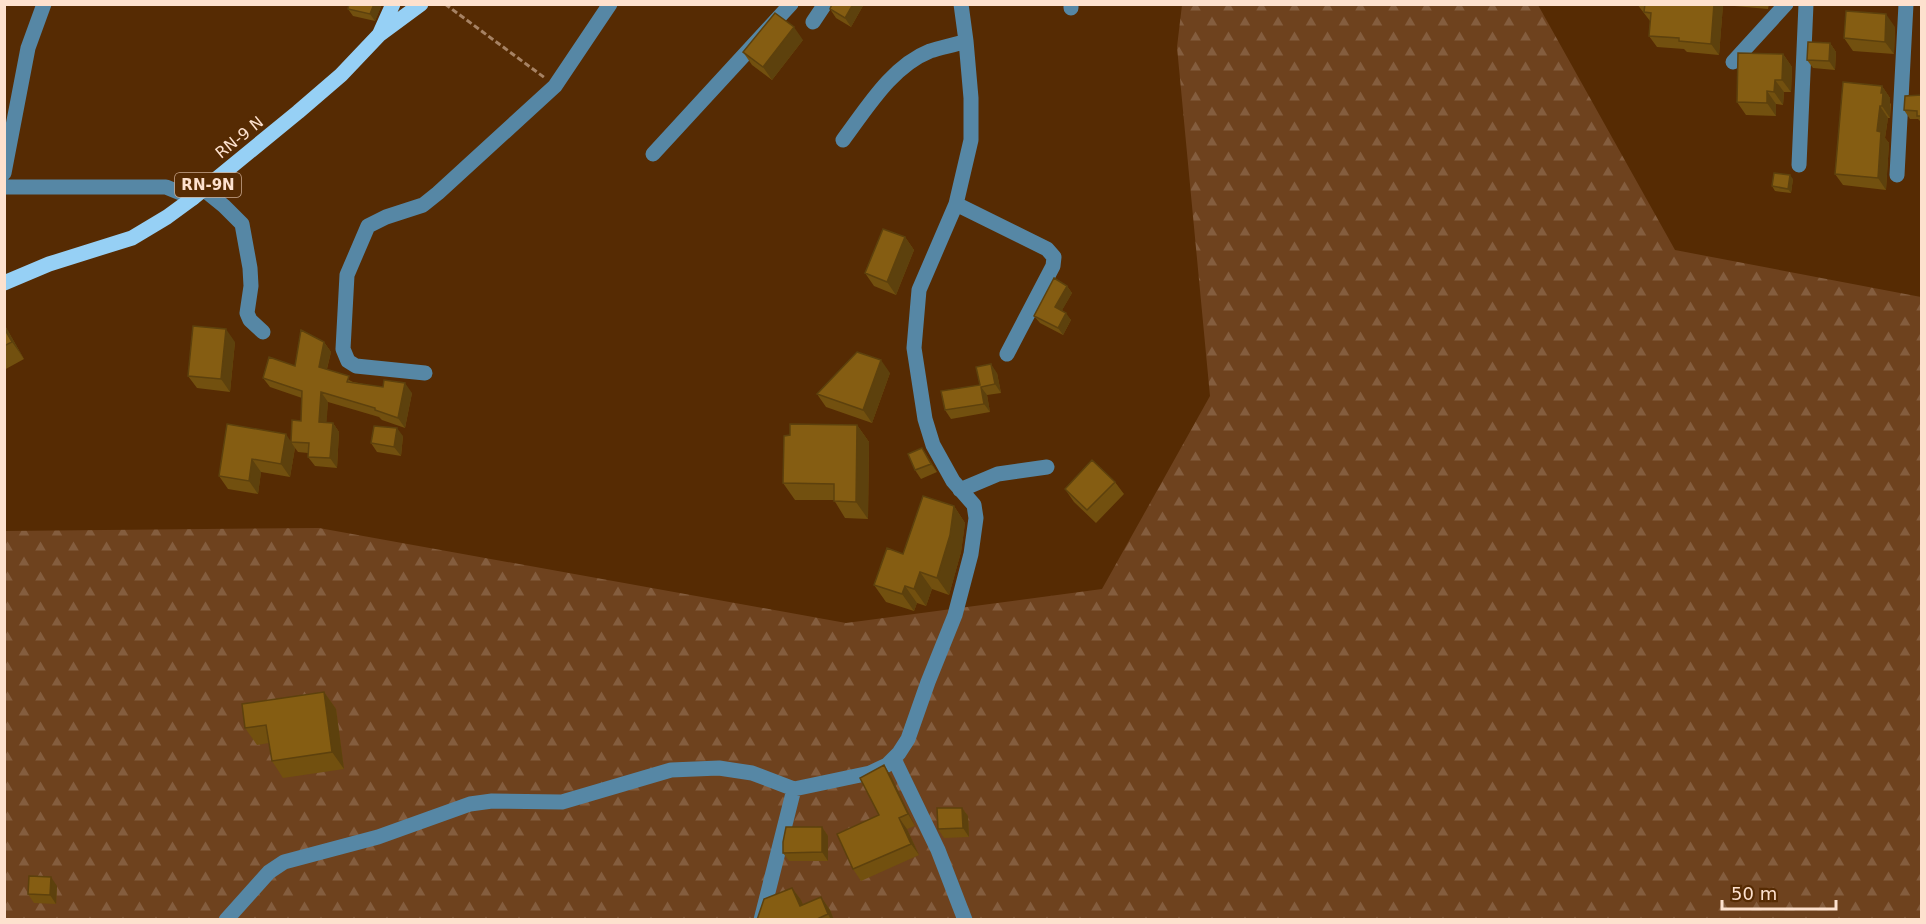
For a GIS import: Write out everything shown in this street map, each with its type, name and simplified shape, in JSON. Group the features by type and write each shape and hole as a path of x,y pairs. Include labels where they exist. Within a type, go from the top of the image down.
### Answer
{"main road":[{"name":"RN-9N","path":"379,35 393,4"},
{"name":"RN-9N","path":"379,35 421,4"},
{"name":"RN-9 N","path":"4,283 49,264 132,238 198,194 341,75 379,35"}],"street":[{"path":"4,173 28,48 44,4"},
{"path":"424,373 356,366 348,361 343,349 347,275 368,226 386,217 423,205 555,86 610,4"},
{"path":"653,154 791,4"},
{"path":"813,22 825,4"},
{"path":"226,920 269,872 284,862 378,837 470,804 492,801 562,802 671,770 719,768 741,771 794,789 870,773 894,759 908,739 955,615 971,554 976,511 974,505 953,482 924,419 914,348 919,290 956,204 971,140 971,98 961,4"},
{"path":"1733,62 1786,4"},
{"path":"1798,165 1806,4"},
{"path":"1897,175 1906,4"},
{"path":"843,140 869,104 907,64 930,51 966,41"},
{"path":"4,187 166,187 198,194 224,206 242,224 250,268 251,286 247,313 250,320 263,332"},
{"path":"956,204 1047,249 1054,257 1053,266 1007,354"},
{"path":"960,490 998,474 1047,467"},
{"path":"894,759 938,850 965,920"},
{"path":"761,920 794,789"}],"path":[{"path":"445,4 555,86"}],"green space":[{"path":"1182,5 1538,5 1675,250 1921,297 1921,919 5,919 4,531 319,528 846,623 1102,589 1210,396 1177,47"}],"building":[{"path":"349,4 374,4 370,14 348,9"},
{"path":"832,4 853,4 845,18 830,9"},
{"path":"1645,4 1714,4 1711,44 1679,41 1679,38 1649,36 1651,13 1644,12"},
{"path":"1846,11 1886,14 1885,42 1844,38"},
{"path":"775,13 794,27 763,67 743,52"},
{"path":"1808,42 1830,43 1829,61 1807,60"},
{"path":"1738,53 1783,54 1782,80 1775,80 1774,92 1767,91 1767,103 1737,102"},
{"path":"1843,82 1882,86 1882,106 1880,106 1877,131 1881,132 1878,178 1835,174"},
{"path":"1922,95 1922,116 1917,116 1917,111 1904,110 1905,96"},
{"path":"1774,173 1790,175 1788,189 1772,186"},
{"path":"883,229 905,237 887,282 865,273"},
{"path":"1054,278 1067,286 1055,307 1066,313 1058,328 1034,316"},
{"path":"193,326 226,329 221,379 188,376"},
{"path":"4,328 12,342 4,346"},
{"path":"301,330 324,342 319,367 349,376 347,382 383,387 384,380 405,383 398,418 375,410 375,408 321,392 319,422 333,423 330,458 308,457 309,443 291,442 292,420 301,421 302,391 263,378 269,357 295,366"},
{"path":"857,352 881,360 863,410 817,394"},
{"path":"991,364 995,384 981,387 984,404 945,410 941,391 980,385 976,367"},
{"path":"227,424 286,434 281,464 252,459 249,481 219,476"},
{"path":"790,424 857,425 856,502 834,501 834,484 783,483 784,436 790,435"},
{"path":"374,426 397,428 394,447 371,443"},
{"path":"922,448 931,464 915,470 908,454"},
{"path":"1092,460 1115,482 1087,510 1065,489"},
{"path":"923,496 954,506 950,535 937,578 920,572 914,589 905,586 902,594 874,585 887,548 903,554"},
{"path":"324,692 332,752 272,761 266,725 245,728 242,704"},
{"path":"884,765 908,814 899,818 911,844 853,869 837,834 879,815 860,778"},
{"path":"937,808 962,808 963,828 938,829"},
{"path":"786,827 822,827 822,852 783,853"},
{"path":"29,876 51,877 50,895 28,894"},
{"path":"792,888 800,906 821,897 828,914 815,920 757,920 764,899"}]}
